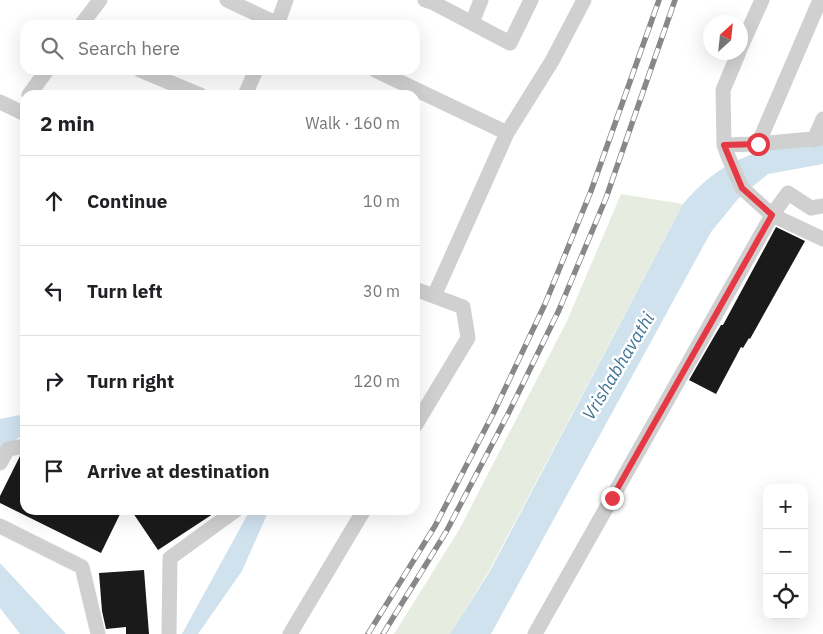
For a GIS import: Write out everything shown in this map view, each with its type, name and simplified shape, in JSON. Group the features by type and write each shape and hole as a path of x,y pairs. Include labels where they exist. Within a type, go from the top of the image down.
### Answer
{"street":[{"path":"85,20 100,0"},
{"path":"227,0 268,20"},
{"path":"280,20 286,0"},
{"path":"472,23 481,0"},
{"path":"431,1 510,43 531,0"},
{"path":"434,296 507,133 552,61 584,0"},
{"path":"748,32 762,0"},
{"path":"758,144 820,0"},
{"path":"736,60 723,90 726,150 742,188 772,215 823,239"},
{"path":"33,90 43,75"},
{"path":"152,75 188,90"},
{"path":"247,90 254,75"},
{"path":"385,75 417,90"},
{"path":"420,91 507,133"},
{"path":"0,102 20,107"},
{"path":"726,150 758,144 819,139 823,120"},
{"path":"535,634 772,215 788,193 811,208 823,206"},
{"path":"420,291 463,307 468,338 420,418"},
{"path":"0,463 8,449 20,447"},
{"path":"169,634 170,558 229,515"},
{"path":"290,634 361,515"},
{"path":"0,526 82,567 98,634"}],"shaded area":[{"path":"621,194 683,204 489,571 450,634 394,634 459,530 567,321"}],"water":[{"name":"Vrishabhavathi","path":"823,142 823,164 768,174 738,199 711,232 491,634 450,634 490,571 683,204 709,178 738,160 769,149"},
{"path":"20,415 20,437 0,451 0,419"},
{"path":"247,515 267,515 242,571 198,634 182,634"},
{"path":"0,563 66,634 20,634 0,608"}],"building":[{"path":"776,227 805,241 750,339 743,348 741,347 716,394 689,380 721,325 723,325"},
{"path":"20,456 20,513 0,503 0,496"},
{"path":"24,515 120,515 101,553"},
{"path":"134,515 211,515 158,550"},
{"path":"144,570 149,634 126,634 126,627 106,629 102,611 99,573"}],"railway":[{"path":"368,634 435,526 494,412 545,304 591,191 659,0"},
{"path":"383,634 446,532 507,416 559,310 606,198 675,0"}],"route":[{"path":"612,498 772,215 742,188 724,145 758,144"}]}
